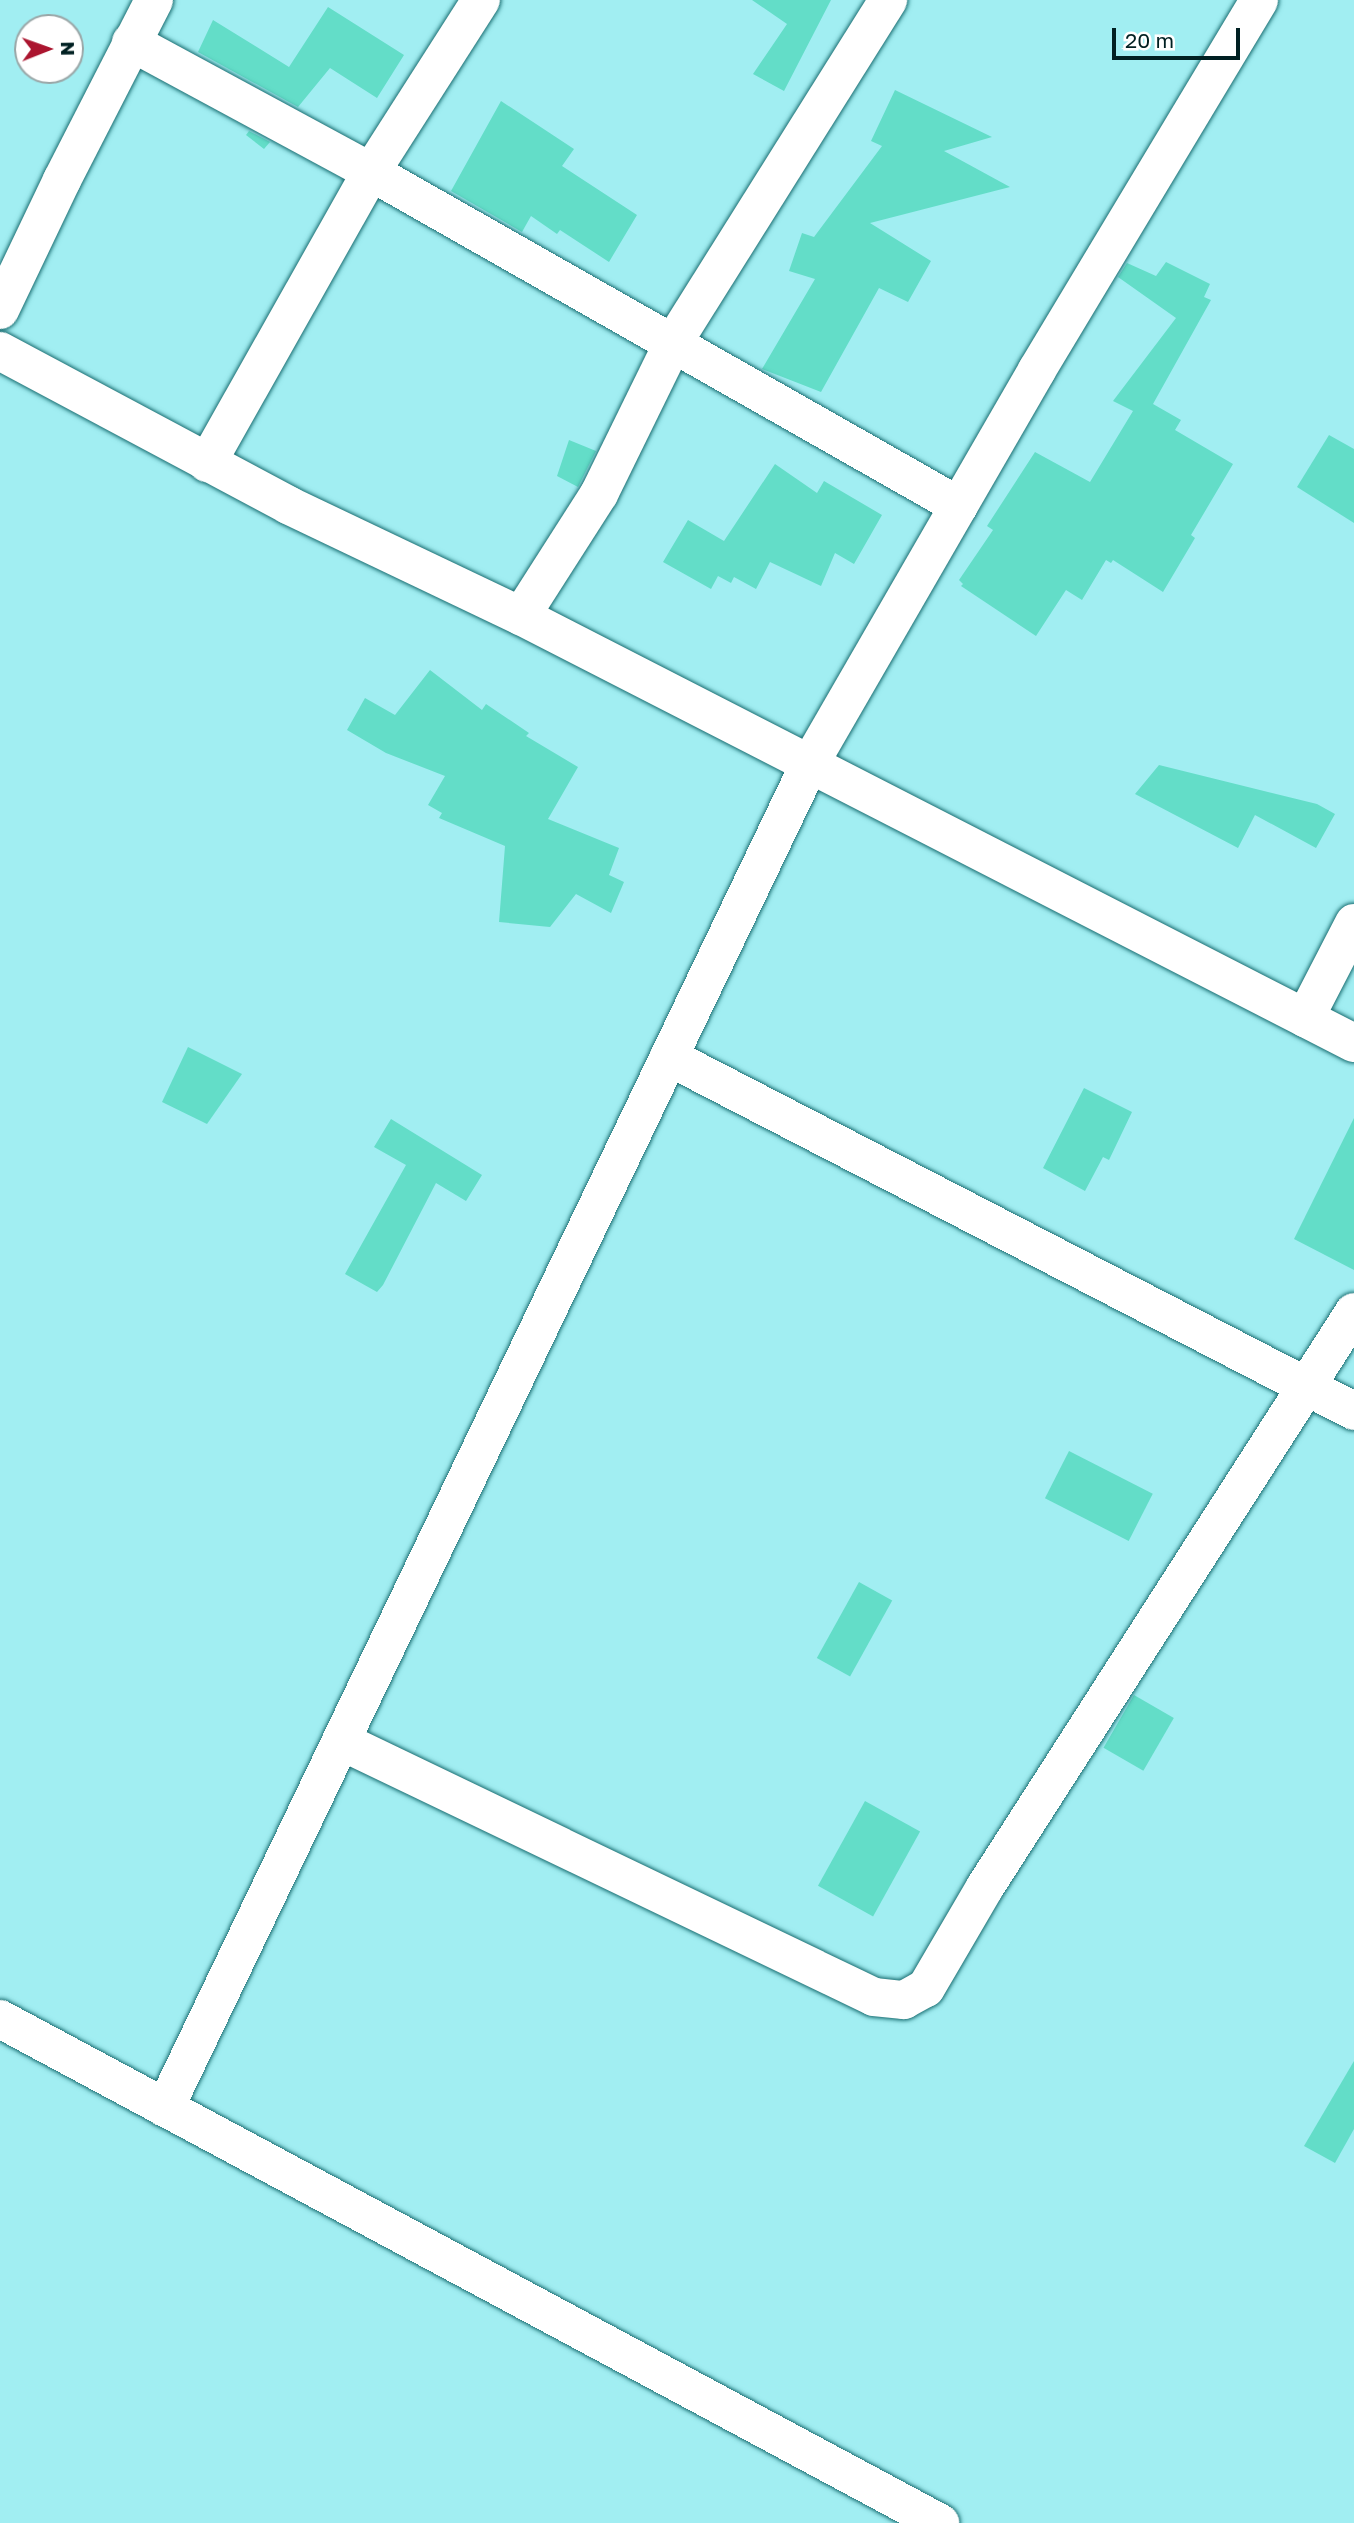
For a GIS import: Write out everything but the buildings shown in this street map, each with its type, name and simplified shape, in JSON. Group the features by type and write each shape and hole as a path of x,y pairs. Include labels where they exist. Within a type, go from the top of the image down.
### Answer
{"street":[{"path":"0,310 153,0"},
{"path":"207,463 371,172 481,0"},
{"path":"520,616 599,494 673,343 888,0"},
{"path":"166,2108 808,765 1259,0"},
{"path":"131,42 371,172 959,506"},
{"path":"0,351 207,463 520,616 1354,1043"},
{"path":"1305,1018 1354,923"},
{"path":"669,1057 1354,1410"},
{"path":"341,1741 874,1997 904,2000 926,1988 985,1887 1354,1312"},
{"path":"0,2019 940,2523"}]}
